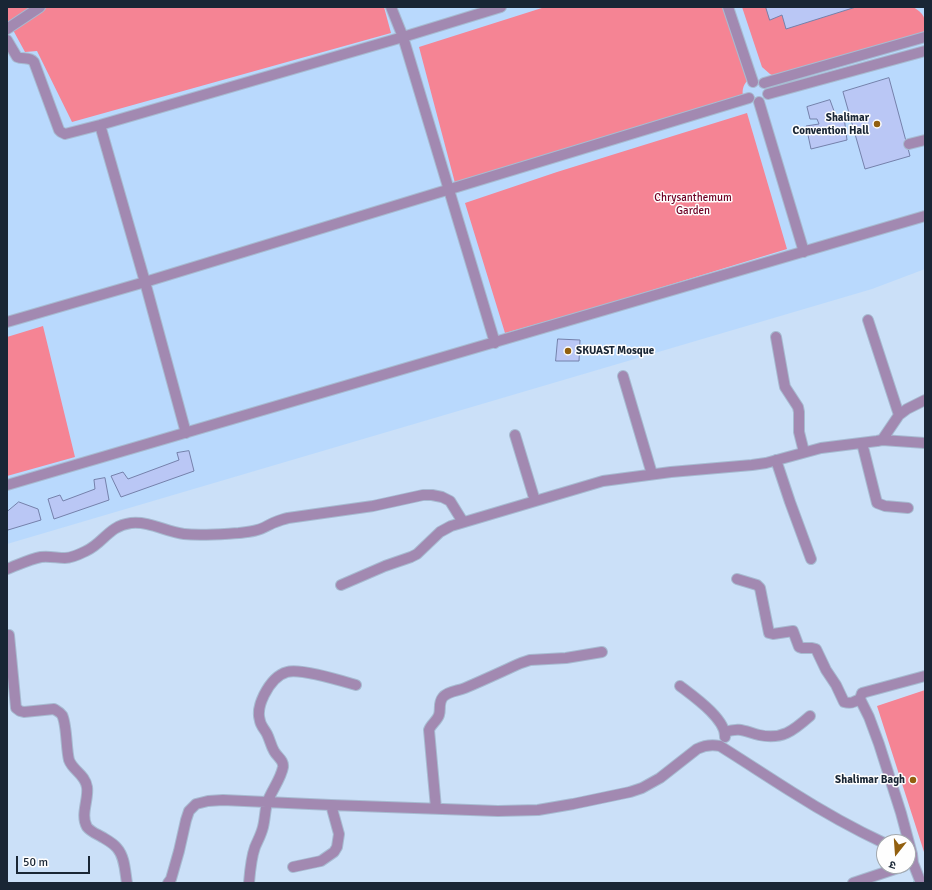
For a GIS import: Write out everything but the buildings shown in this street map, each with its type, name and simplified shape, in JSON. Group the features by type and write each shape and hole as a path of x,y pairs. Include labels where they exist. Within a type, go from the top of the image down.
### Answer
{"street":[{"path":"7,29 40,7"},
{"path":"391,7 403,37 495,343"},
{"path":"7,40 18,58 28,58 34,62 59,130 63,134 100,125 501,7"},
{"path":"728,7 753,82"},
{"path":"764,83 768,89 766,99 760,102 752,101 749,98 747,89 753,82 757,81 764,83 925,37"},
{"path":"768,94 925,51"},
{"path":"7,322 146,282 749,98"},
{"path":"760,102 804,252"},
{"path":"100,125 146,282 186,433"},
{"path":"909,144 925,140"},
{"path":"7,485 925,216"},
{"path":"868,320 898,415"},
{"path":"776,337 785,387 798,407 799,432 804,452"},
{"path":"623,376 652,474"},
{"path":"882,440 898,415 925,400"},
{"path":"515,435 535,501"},
{"path":"341,585 417,554 440,532 451,526 603,482 652,474 752,465 821,448 882,440 925,443"},
{"path":"862,443 877,503 884,506 908,508"},
{"path":"776,460 811,559"},
{"path":"7,569 40,557 47,556 68,558 86,551 97,544 108,532 119,526 130,523 140,522 184,534 228,534 255,531 278,520 288,518 373,506 423,495 437,496 450,501 463,522"},
{"path":"737,579 757,585 760,588 770,634 793,631 799,647 816,649 844,702 852,703 860,699"},
{"path":"10,635 16,708 17,710 24,712 54,709 62,715 70,764 84,779 87,787 85,810 86,825 91,831 119,849 123,860 127,883"},
{"path":"436,808 428,730 438,718 440,703 443,696 465,688 521,662 566,658 602,652"},
{"path":"249,883 254,848 263,827 267,803 283,764 273,749 268,735 262,726 259,715 261,700 266,690 273,681 289,671 297,671 356,685"},
{"path":"905,834 901,813 877,737 860,699 862,693 925,676"},
{"path":"680,686 704,705 720,723 725,732 724,739 720,746"},
{"path":"725,732 736,729 767,736 783,735 795,729 810,716"},
{"path":"168,883 171,879 179,851 187,816 189,811 196,804 208,801 223,800 267,803 498,811 538,810 630,792 642,788 660,778 697,749 711,744 720,746 838,820 876,839"},
{"path":"293,867 321,862 334,852 337,847 339,834 331,805"},
{"path":"916,871 921,883"},
{"path":"853,883 876,874"}],"shaded area":[{"path":"7,7 925,7 925,269 872,289 7,544"}],"green space":[{"path":"7,7 384,7 391,33 72,122 37,51 25,52 7,19"},
{"path":"545,7 724,7 747,81 743,88 743,96 455,183 419,47"},
{"path":"742,7 766,7 770,19 782,15 786,28 856,7 913,7 923,15 925,35 774,76 762,67"},
{"name":"Chrysanthemum Garden","path":"747,113 787,249 597,307 505,333 465,203 557,172"},
{"path":"43,326 75,457 7,476 7,337"},
{"name":"Shalimar Bagh","path":"925,690 925,855 877,706"}],"waterway":[{"path":"914,883 925,877"}],"place":[{"name":"Shalimar Convention Hall","path":"877,124"},
{"name":"SKUAST Mosque","path":"568,351"},
{"name":"Shalimar Bagh","path":"913,780"}]}
